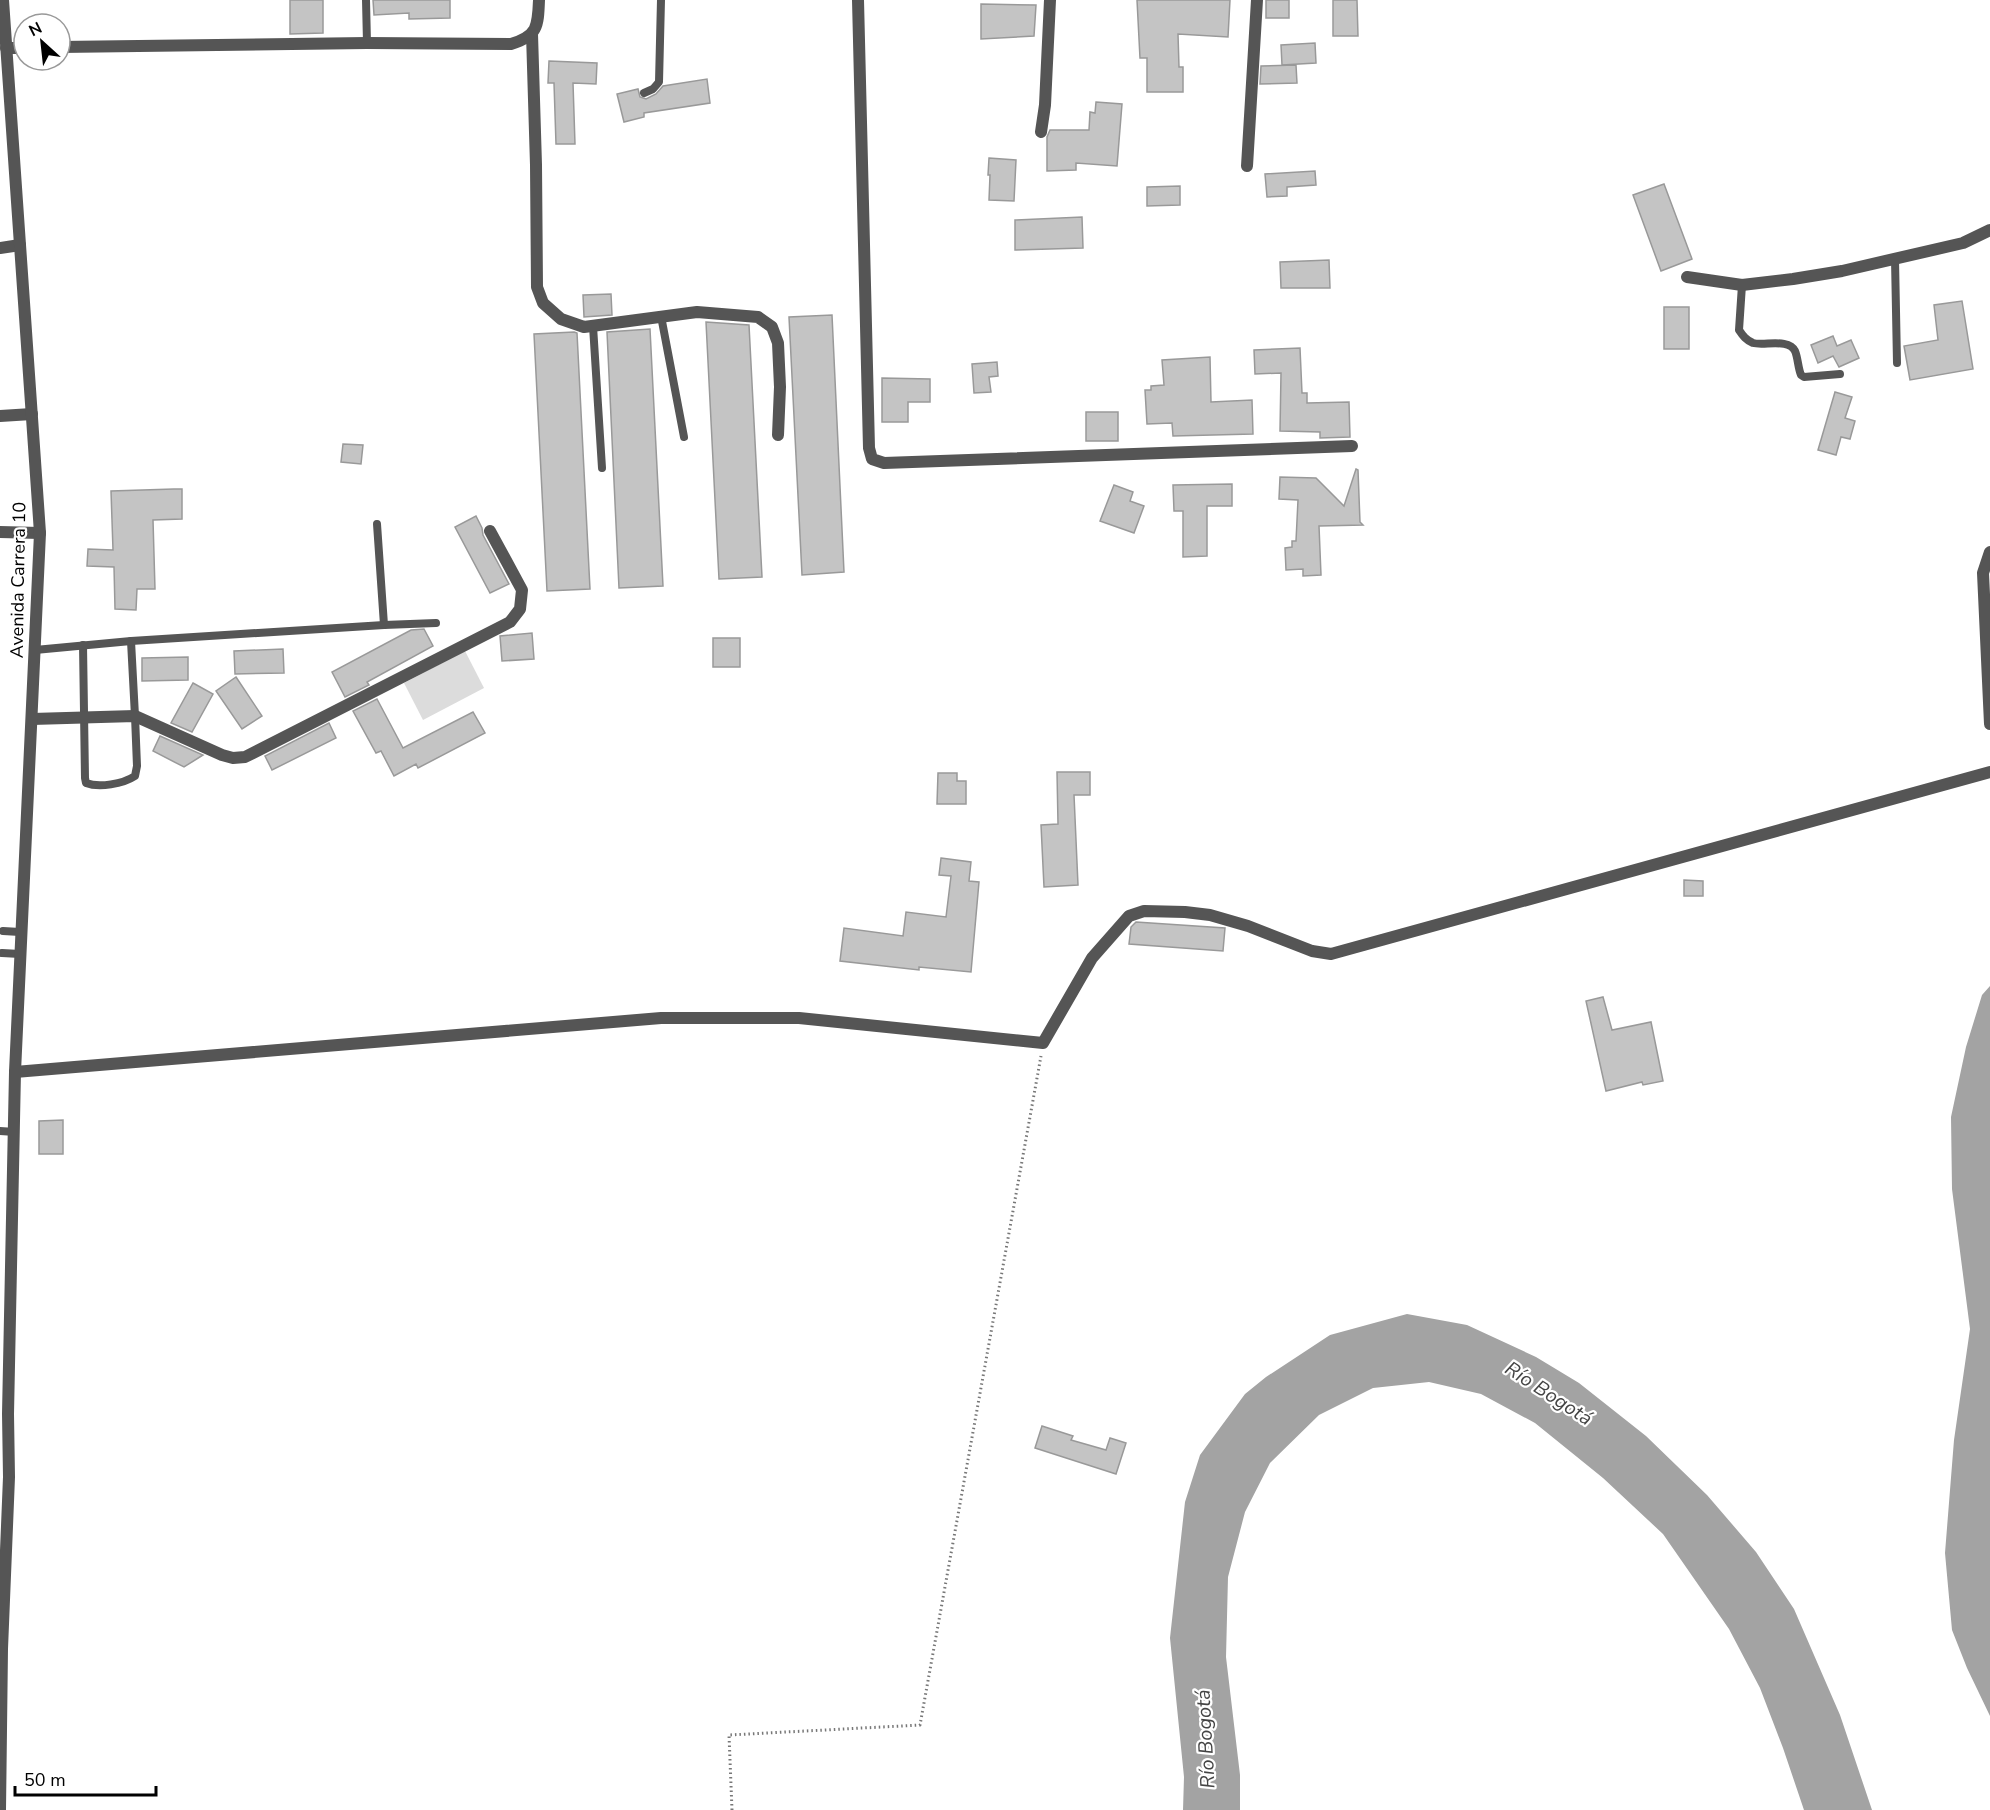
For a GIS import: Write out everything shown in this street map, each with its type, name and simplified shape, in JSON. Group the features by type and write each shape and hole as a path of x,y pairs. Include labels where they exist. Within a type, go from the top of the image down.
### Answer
{"street":[{"name":"Avenida Carrera 10","path":"0,1810 1,1649 9,1477 4,1414 5,1278 15,1132 15,1072 40,533 3,0"},
{"path":"72,47 511,44 521,41 537,28 539,0"},
{"path":"858,0 869,448 872,459 884,463 1352,446"},
{"path":"1041,132 1045,105 1050,0"},
{"path":"1247,166 1257,0"},
{"path":"532,34 537,287 543,303 561,319 584,327 697,312 758,317 772,327 778,342 780,387 778,435"},
{"path":"6,48 12,48"},
{"path":"1687,277 1742,285 1842,271 1963,243 1990,230"},
{"path":"0,248 20,245"},
{"path":"0,416 32,414"},
{"path":"32,719 135,716 222,755 233,758 245,757 510,622 520,609 522,590 490,531"},
{"path":"0,532 40,533"},
{"path":"1990,552 1983,573 1990,724"},
{"path":"15,1072 661,1018 799,1018 1043,1043 1092,958 1129,916 1144,911 1210,915 1248,926 1312,951 1331,954 1990,772"}],"lane":[{"path":"366,0 367,44"},
{"path":"644,93 653,89 659,82 662,0"},
{"path":"1895,259 1897,363"},
{"path":"1742,285 1739,330 1745,338 1755,344 1785,344 1792,347 1801,375 1804,377 1840,374"},
{"path":"661,316 684,437"},
{"path":"593,326 602,468"},
{"path":"378,524 384,625"},
{"path":"35,650 131,641 436,623"},
{"path":"83,645 85,778 86,783 92,785 127,781 135,776 131,641"},
{"path":"3,931 21,932"},
{"path":"2,953 20,954"},
{"path":"0,1131 15,1132"}],"path":[{"path":"732,1810 729,1734 920,1725 1043,1043"}],"shaded area":[{"path":"465,651 484,688 423,720 404,683"}],"water":[{"path":"1990,986 1990,1716 1952,1630 1945,1553 1954,1440 1970,1329 1952,1189 1951,1117 1966,1047 1982,995"},
{"name":"Río Bogotá","path":"1407,1314 1467,1325 1536,1357 1579,1383 1646,1436 1707,1495 1756,1552 1794,1609 1840,1715 1872,1810 1804,1810 1760,1688 1729,1629 1663,1534 1603,1478 1535,1423 1481,1394 1429,1382 1373,1388 1319,1415 1270,1463 1245,1512 1228,1577 1226,1657 1240,1775 1240,1810 1183,1810 1184,1777 1170,1638 1185,1502 1200,1455 1245,1394 1266,1377 1330,1335"}],"building":[{"path":"290,0 323,0 323,33 290,34"},
{"path":"373,0 450,0 450,18 409,19 409,13 374,15"},
{"path":"1137,0 1230,0 1228,37 1178,34 1179,67 1183,67 1183,92 1147,92 1147,58 1140,58"},
{"path":"1266,0 1289,0 1289,18 1266,18"},
{"path":"1333,0 1357,0 1358,36 1333,36"},
{"path":"981,4 1036,5 1034,36 981,39"},
{"path":"1315,43 1316,63 1282,65 1281,45"},
{"path":"549,61 597,63 596,84 573,83 575,144 556,144 554,83 548,83"},
{"path":"1296,65 1297,83 1260,84 1261,66"},
{"path":"707,79 710,103 644,113 644,117 624,122 617,94 638,89 640,97 646,99 656,94 663,86"},
{"path":"1096,102 1122,104 1117,166 1076,163 1076,170 1047,171 1047,137 1050,130 1089,130 1090,112 1095,113"},
{"path":"989,158 1016,160 1014,201 989,200"},
{"path":"1315,171 1316,185 1287,187 1287,196 1267,197 1265,174"},
{"path":"1664,184 1692,259 1661,271 1633,195"},
{"path":"1180,186 1180,205 1147,206 1147,187"},
{"path":"1082,217 1083,248 1015,250 1015,220"},
{"path":"1329,260 1330,288 1281,288 1280,262"},
{"path":"611,294 612,315 584,317 583,295"},
{"path":"1962,301 1973,369 1910,380 1904,346 1938,340 1934,305"},
{"path":"1664,307 1689,307 1689,349 1664,349"},
{"path":"832,315 844,572 802,575 789,317"},
{"path":"706,322 749,325 762,577 719,579"},
{"path":"650,329 663,586 619,588 607,332"},
{"path":"577,333 590,589 547,591 534,334"},
{"path":"1833,336 1837,346 1851,340 1859,358 1839,367 1833,356 1818,363 1811,345"},
{"path":"1300,348 1302,393 1307,393 1307,403 1349,402 1350,437 1320,438 1320,432 1280,431 1281,373 1255,374 1254,350"},
{"path":"1210,357 1211,402 1252,400 1253,434 1173,436 1172,423 1147,424 1145,390 1151,390 1151,386 1164,385 1162,360"},
{"path":"997,362 998,376 989,377 991,392 974,393 972,364"},
{"path":"882,378 930,379 930,402 908,402 908,422 882,422"},
{"path":"1835,392 1852,397 1845,418 1855,421 1850,439 1841,437 1836,455 1818,450"},
{"path":"1086,412 1118,412 1118,441 1086,441"},
{"path":"343,444 363,445 361,464 341,462"},
{"path":"1356,469 1358,470 1360,522 1363,525 1319,526 1321,575 1303,576 1303,569 1286,570 1285,548 1292,547 1292,541 1296,541 1298,500 1279,499 1280,477 1316,478 1344,506"},
{"path":"1232,484 1232,506 1207,506 1207,556 1183,557 1183,511 1174,511 1173,485"},
{"path":"1114,485 1133,492 1130,501 1144,506 1134,533 1100,521"},
{"path":"182,489 182,519 153,520 155,589 137,589 136,610 115,609 114,567 87,566 88,549 113,550 111,491"},
{"path":"476,516 483,535 509,584 490,593 455,527"},
{"path":"424,629 433,646 367,682 369,685 345,697 332,672 411,630"},
{"path":"532,633 534,659 502,661 500,636"},
{"path":"713,638 740,638 740,667 713,667"},
{"path":"283,649 284,673 235,674 234,651"},
{"path":"188,657 188,680 142,681 142,658"},
{"path":"236,677 262,716 242,729 216,691"},
{"path":"193,683 213,694 192,732 171,723"},
{"path":"377,699 403,748 473,712 485,733 418,768 416,764 394,776 381,751 376,753 353,711"},
{"path":"329,723 336,738 272,770 265,756"},
{"path":"160,736 203,755 184,767 153,751"},
{"path":"1057,772 1090,772 1090,795 1074,795 1078,885 1044,887 1041,825 1058,824"},
{"path":"938,773 957,773 957,781 966,781 966,804 937,804"},
{"path":"941,858 971,862 969,881 979,882 971,972 919,967 919,970 840,961 844,928 903,936 906,912 946,917 951,876 939,875"},
{"path":"1684,880 1703,881 1703,896 1684,896"},
{"path":"1136,922 1225,928 1223,951 1129,944 1131,927"},
{"path":"1603,997 1612,1030 1651,1022 1663,1081 1643,1085 1642,1082 1606,1091 1586,1001"},
{"path":"63,1120 63,1154 39,1154 39,1121"},
{"path":"1042,1426 1073,1436 1071,1440 1106,1450 1110,1438 1126,1443 1116,1474 1035,1448"}]}
